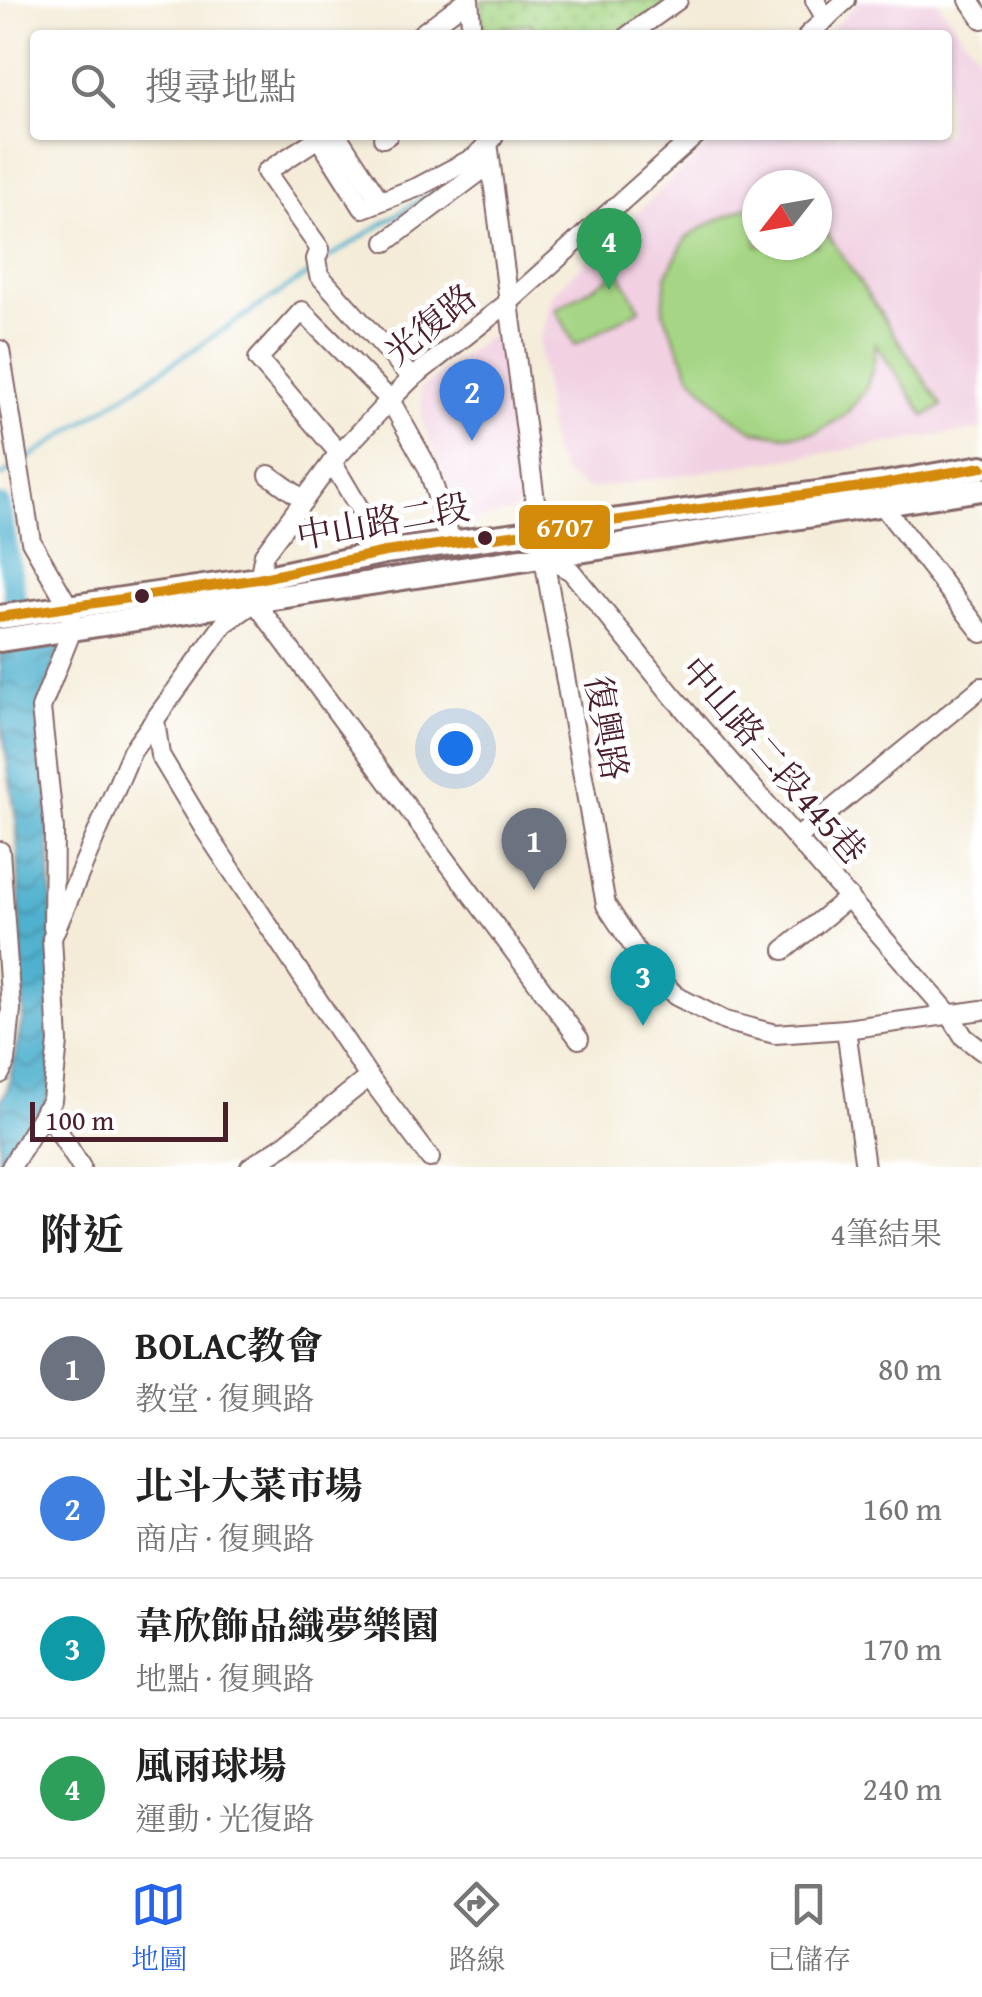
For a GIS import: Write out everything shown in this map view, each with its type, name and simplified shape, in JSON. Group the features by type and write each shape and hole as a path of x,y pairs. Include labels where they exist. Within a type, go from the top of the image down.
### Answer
{"main road":[{"name":"中山路二段","path":"33,624 257,591 543,556 883,495 982,467"},
{"name":"中山路二段","path":"257,591 385,552 452,542 883,495 982,488"},
{"path":"0,617 33,624"},
{"path":"0,640 33,624"}],"street":[{"path":"427,30 468,0 471,30"},
{"path":"636,30 678,0"},
{"path":"814,0 826,18"},
{"path":"813,30 846,0"},
{"path":"970,0 982,20"},
{"path":"319,140 266,172 320,249 316,259 319,275 412,378"},
{"path":"328,140 363,208 418,187 475,157 488,140"},
{"name":"復興路","path":"490,140 539,531 606,905 645,964 676,996 724,1022 775,1034 846,1029 982,1010"},
{"name":"光復路","path":"257,591 264,554 336,458 390,400 690,140"},
{"path":"386,242 490,164"},
{"path":"385,552 336,458 258,358 302,311 390,400 428,468 452,542"},
{"path":"0,350 31,541 70,618 41,708 54,830 52,938 58,1042 52,1100 11,1167"},
{"path":"269,475 304,500"},
{"path":"883,495 982,633"},
{"name":"中山路二段445巷","path":"543,556 571,571 964,1036 982,1052"},
{"path":"52,938 132,751 224,624 257,591 578,1040"},
{"path":"798,837 982,688"},
{"path":"154,720 160,754 205,830 369,1077 430,1158"},
{"path":"0,851 11,1009 6,1061 0,1074"},
{"path":"784,950 849,897"},
{"path":"846,1029 864,1167"},
{"path":"250,1167 283,1146 369,1077"},
{"path":"45,1110 80,1167"}],"shaded area":[{"path":"861,0 936,0 982,61 982,429 588,489 564,474 551,448 539,343 553,293 714,140 952,140 952,30 830,30"},
{"path":"500,328 517,460 525,486 515,511 462,524 423,422 421,388"}],"green space":[{"path":"481,0 671,0 629,30 532,30 531,23 483,30"},
{"path":"742,209 742,260 832,260 832,241 942,406 925,416 876,344 865,391 844,416 816,432 785,436 754,431 726,413 690,374 663,311 666,276 686,238"},
{"path":"619,272 640,309 575,345 556,309"}],"water":[{"path":"60,645 45,705 56,1026 50,1094 8,1167 0,1167 0,1103 8,1087 23,1016 17,826 0,715 0,653"}],"waterway":[{"path":"322,262 458,176"},
{"path":"23,462 311,272"},
{"path":"0,477 11,470"},
{"path":"0,506 29,681"}],"transit line":[{"name":"6707","path":"0,617 258,579 385,552 982,467"}],"place":[{"name":"風雨球場","path":"609,290"},
{"name":"北斗大菜市場","path":"472,441"},
{"name":"BOLAC教會","path":"534,890"},
{"name":"韋欣飾品織夢樂園","path":"643,1026"}]}
